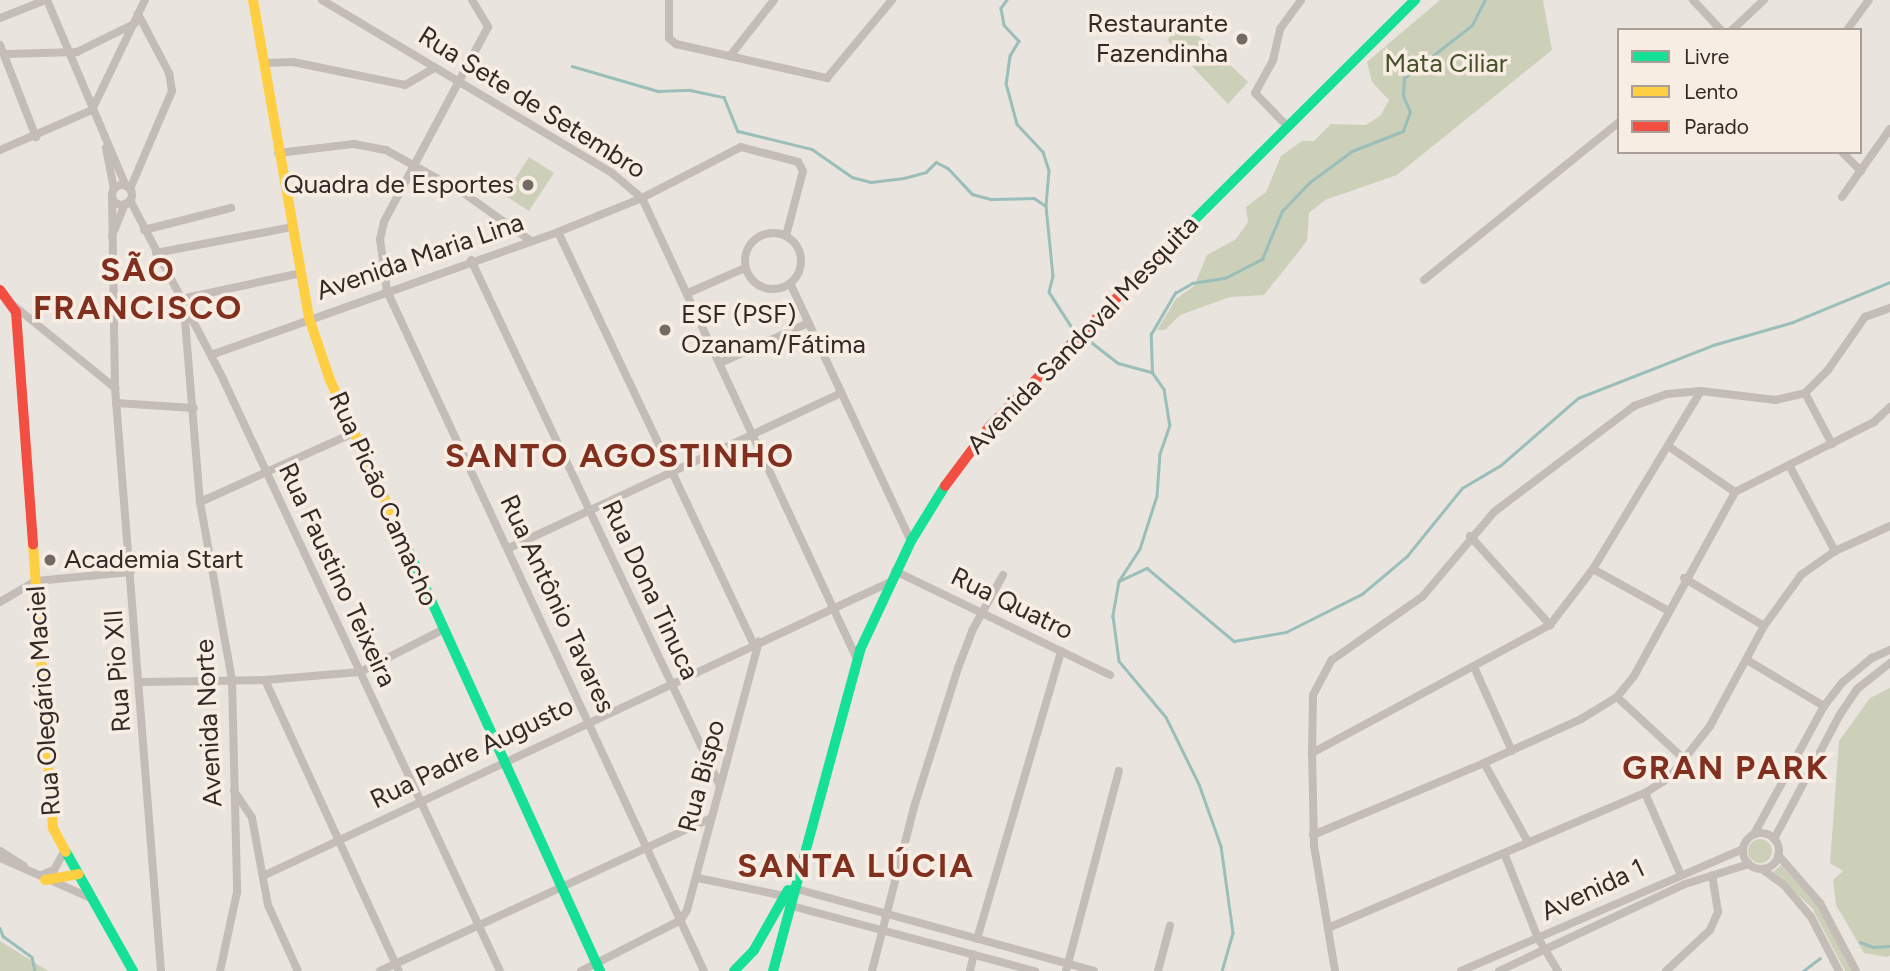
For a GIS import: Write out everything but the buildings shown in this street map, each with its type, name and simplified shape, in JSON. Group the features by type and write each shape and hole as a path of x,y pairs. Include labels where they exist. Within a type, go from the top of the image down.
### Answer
{"street":[{"path":"0,18 47,0 104,138 128,188"},
{"path":"0,150 36,137 92,110 145,0"},
{"name":"Rua Picão Camacho","path":"253,0 309,318 351,434 505,760 597,966"},
{"name":"Rua Sete de Setembro","path":"323,0 381,31 456,84 612,173 642,198 835,606 857,659"},
{"name":"Rua Antônio Tavares","path":"471,0 488,27 413,164 380,232 387,291 704,971"},
{"path":"669,0 669,38 676,44 827,78 892,0"},
{"path":"730,55 774,0"},
{"path":"1288,127 1255,93 1273,60 1280,29 1301,0"},
{"name":"Avenida Sandoval Mesquita","path":"773,971 787,898 857,659 895,571 953,472 989,427 1415,0"},
{"path":"1693,0 1719,28"},
{"path":"1734,28 1764,0"},
{"path":"1848,28 1869,0"},
{"path":"104,138 115,202 128,202 128,188 172,91 169,72 138,14"},
{"path":"7,54 68,53 134,24"},
{"path":"0,45 7,54 36,137"},
{"path":"264,63 293,62 405,85 433,69"},
{"path":"1423,280 1617,124"},
{"path":"1842,197 1890,129"},
{"path":"278,153 372,145 413,164 531,240"},
{"name":"Avenida Maria Lina","path":"211,355 471,260 558,233 642,198 729,152 751,147 798,162 803,171 786,236"},
{"path":"1844,154 1861,171"},
{"path":"113,192 128,188"},
{"name":"Rua Pio XII","path":"113,192 110,242 115,388 141,682 161,971"},
{"name":"Rua Pio XII","path":"110,242 128,202"},
{"name":"Rua Faustino Teixeira","path":"128,202 211,355 500,971"},
{"path":"144,230 231,208"},
{"path":"156,253 292,227"},
{"path":"558,233 671,471 757,643"},
{"path":"790,283 764,288 746,268 747,250 759,236 786,236 801,258 790,283 911,541"},
{"name":"Rua Dona Tinuca","path":"471,260 720,786"},
{"path":"688,293 746,268"},
{"path":"183,302 301,273"},
{"path":"0,290 13,304 115,388"},
{"name":"Avenida Norte","path":"183,302 200,502 232,680 237,892 220,971"},
{"name":"Rua Olegário Maciel","path":"13,304 52,821 64,852 94,899 133,971"},
{"path":"1335,971 1313,835 1312,695 1318,678 1363,635 1423,596 1470,536 1494,512 1634,405 1667,394 1701,391 1775,400 1805,393 1828,370 1865,317 1890,308"},
{"path":"720,363 808,323"},
{"path":"1312,753 1550,625 1593,569 1701,391"},
{"path":"1805,393 1832,444"},
{"path":"509,548 840,394"},
{"path":"116,403 194,408"},
{"path":"1313,835 1485,764 1581,719 1617,697 1634,676 1684,578 1735,492 1874,422 1890,407"},
{"path":"200,502 351,434"},
{"path":"1668,446 1735,492"},
{"path":"1789,465 1835,551"},
{"path":"1328,928 1645,793 1686,761 1747,660 1764,626 1801,575 1835,551 1890,526"},
{"path":"1470,536 1550,625"},
{"path":"1593,569 1667,611"},
{"name":"Rua Quatro","path":"895,571 1110,675"},
{"path":"0,602 36,581 131,572"},
{"path":"872,971 958,668 981,613 1003,575"},
{"path":"1684,578 1764,626"},
{"name":"Rua Padre Augusto","path":"263,876 421,803 588,720 890,582"},
{"path":"141,682 265,680 360,672 442,631"},
{"name":"Rua Bispo","path":"681,920 698,878 757,643"},
{"path":"1839,971 1811,917 1784,885 1762,869 1749,864 1743,849 1755,834 1824,706 1843,682 1872,657 1890,650"},
{"path":"977,939 1061,651"},
{"path":"1747,660 1824,706"},
{"path":"1856,971 1820,902 1778,855 1774,839 1839,716 1857,689 1890,663"},
{"path":"1474,667 1512,751"},
{"path":"265,680 397,968"},
{"path":"1617,697 1686,761"},
{"path":"1485,764 1528,842"},
{"path":"1067,967 1119,771"},
{"path":"234,791 252,818 268,905 298,971"},
{"path":"1645,793 1680,873"},
{"path":"380,971 397,968 478,926 711,818"},
{"path":"1755,834 1774,839"},
{"name":"Avenida 1","path":"1461,971 1680,873 1743,849"},
{"path":"0,851 41,877 78,874"},
{"path":"41,877 54,870 64,852"},
{"path":"1504,853 1538,938 1558,971"},
{"path":"1762,869 1772,864 1778,855"},
{"path":"0,858 94,899"},
{"name":"Avenida 1","path":"1499,971 1712,875 1749,864"},
{"path":"1666,971 1710,930 1718,912 1712,875"},
{"path":"698,878 787,898 888,914 1067,967 1094,971"},
{"path":"787,898 883,930 1035,971"},
{"path":"734,971 754,950 787,898"},
{"path":"581,971 597,966 681,920"},
{"path":"1158,971 1170,926"},
{"path":"754,950 769,945 777,960"},
{"path":"970,971 974,954"}],"green space":[{"name":"Mata Ciliar","path":"1440,0 1543,0 1552,50 1397,175 1325,200 1309,213 1307,241 1264,295 1230,297 1180,315 1165,330 1157,330 1176,299 1194,286 1207,255 1236,239 1248,222 1246,207 1266,192 1281,156 1302,141 1314,141 1331,124 1366,125 1381,115 1389,100 1372,82 1367,62"},
{"path":"1182,25 1224,54 1225,60 1248,82 1228,104 1167,40"},
{"path":"529,157 554,173 529,211 504,195"},
{"path":"1890,688 1890,956 1886,957 1864,953 1836,905 1833,880 1843,871 1830,863 1839,741 1870,698"},
{"path":"1760,839 1771,846 1772,851 1765,862 1760,863 1749,856 1748,851 1755,840"},
{"path":"1781,865 1817,904 1852,971 1845,971 1812,908 1773,872"},
{"path":"0,941 48,971 0,971"}],"waterway":[{"path":"1007,0 1001,8 1004,25 1019,41 1010,56 1006,83 1017,124 1043,152 1049,171 1046,206 1053,276 1049,292 1071,326"},
{"path":"1152,372 1151,334 1175,293 1192,283 1225,278 1262,259 1282,211 1310,182 1352,151 1403,131 1410,112 1403,96 1404,78 1472,25 1485,0"},
{"path":"572,66 658,91 690,90 724,97 738,131 812,149 852,177 871,182 904,178 926,172 936,162 948,168 972,194 991,199 1034,198 1046,206"},
{"path":"1119,581 1147,568 1234,641 1286,632 1362,594 1407,556 1462,488 1501,465 1578,398 1713,345 1793,322 1890,282"},
{"path":"1086,338 1118,363 1152,372 1164,389 1170,425 1160,454 1157,496 1140,549 1119,581 1113,616 1119,661 1166,717 1199,784 1221,846 1233,933 1222,971"},
{"path":"0,928 3,936 32,957 35,971"},
{"path":"1860,942 1873,947 1890,946"},
{"path":"1803,971 1820,958"}],"traffic: fast":[{"path":"1156,258 1415,0"},
{"path":"773,971 860,650 911,541 945,486"},
{"path":"404,541 600,971"},
{"path":"66,852 133,971"},
{"path":"734,971 754,950 788,890"}],"traffic: slow":[{"path":"253,0 309,318 330,380 404,541"},
{"path":"33,544 53,828 66,852"},
{"path":"45,880 78,874"}],"traffic: jam":[{"path":"945,486 989,427 1156,258"},
{"path":"0,290 16,312 33,544"}],"place":[{"name":"Restaurante Fazendinha","path":"1242,39"},
{"name":"Quadra de Esportes","path":"528,185"},
{"name":"ESF (PSF) Ozanam/Fátima","path":"665,330"},
{"name":"Academia Start","path":"50,560"}],"district":[{"name":"SÃO FRANCISCO","path":"138,289"},
{"name":"SANTO AGOSTINHO","path":"620,456"},
{"name":"GRAN PARK","path":"1726,768"},
{"name":"SANTA LÚCIA","path":"856,866"}]}
